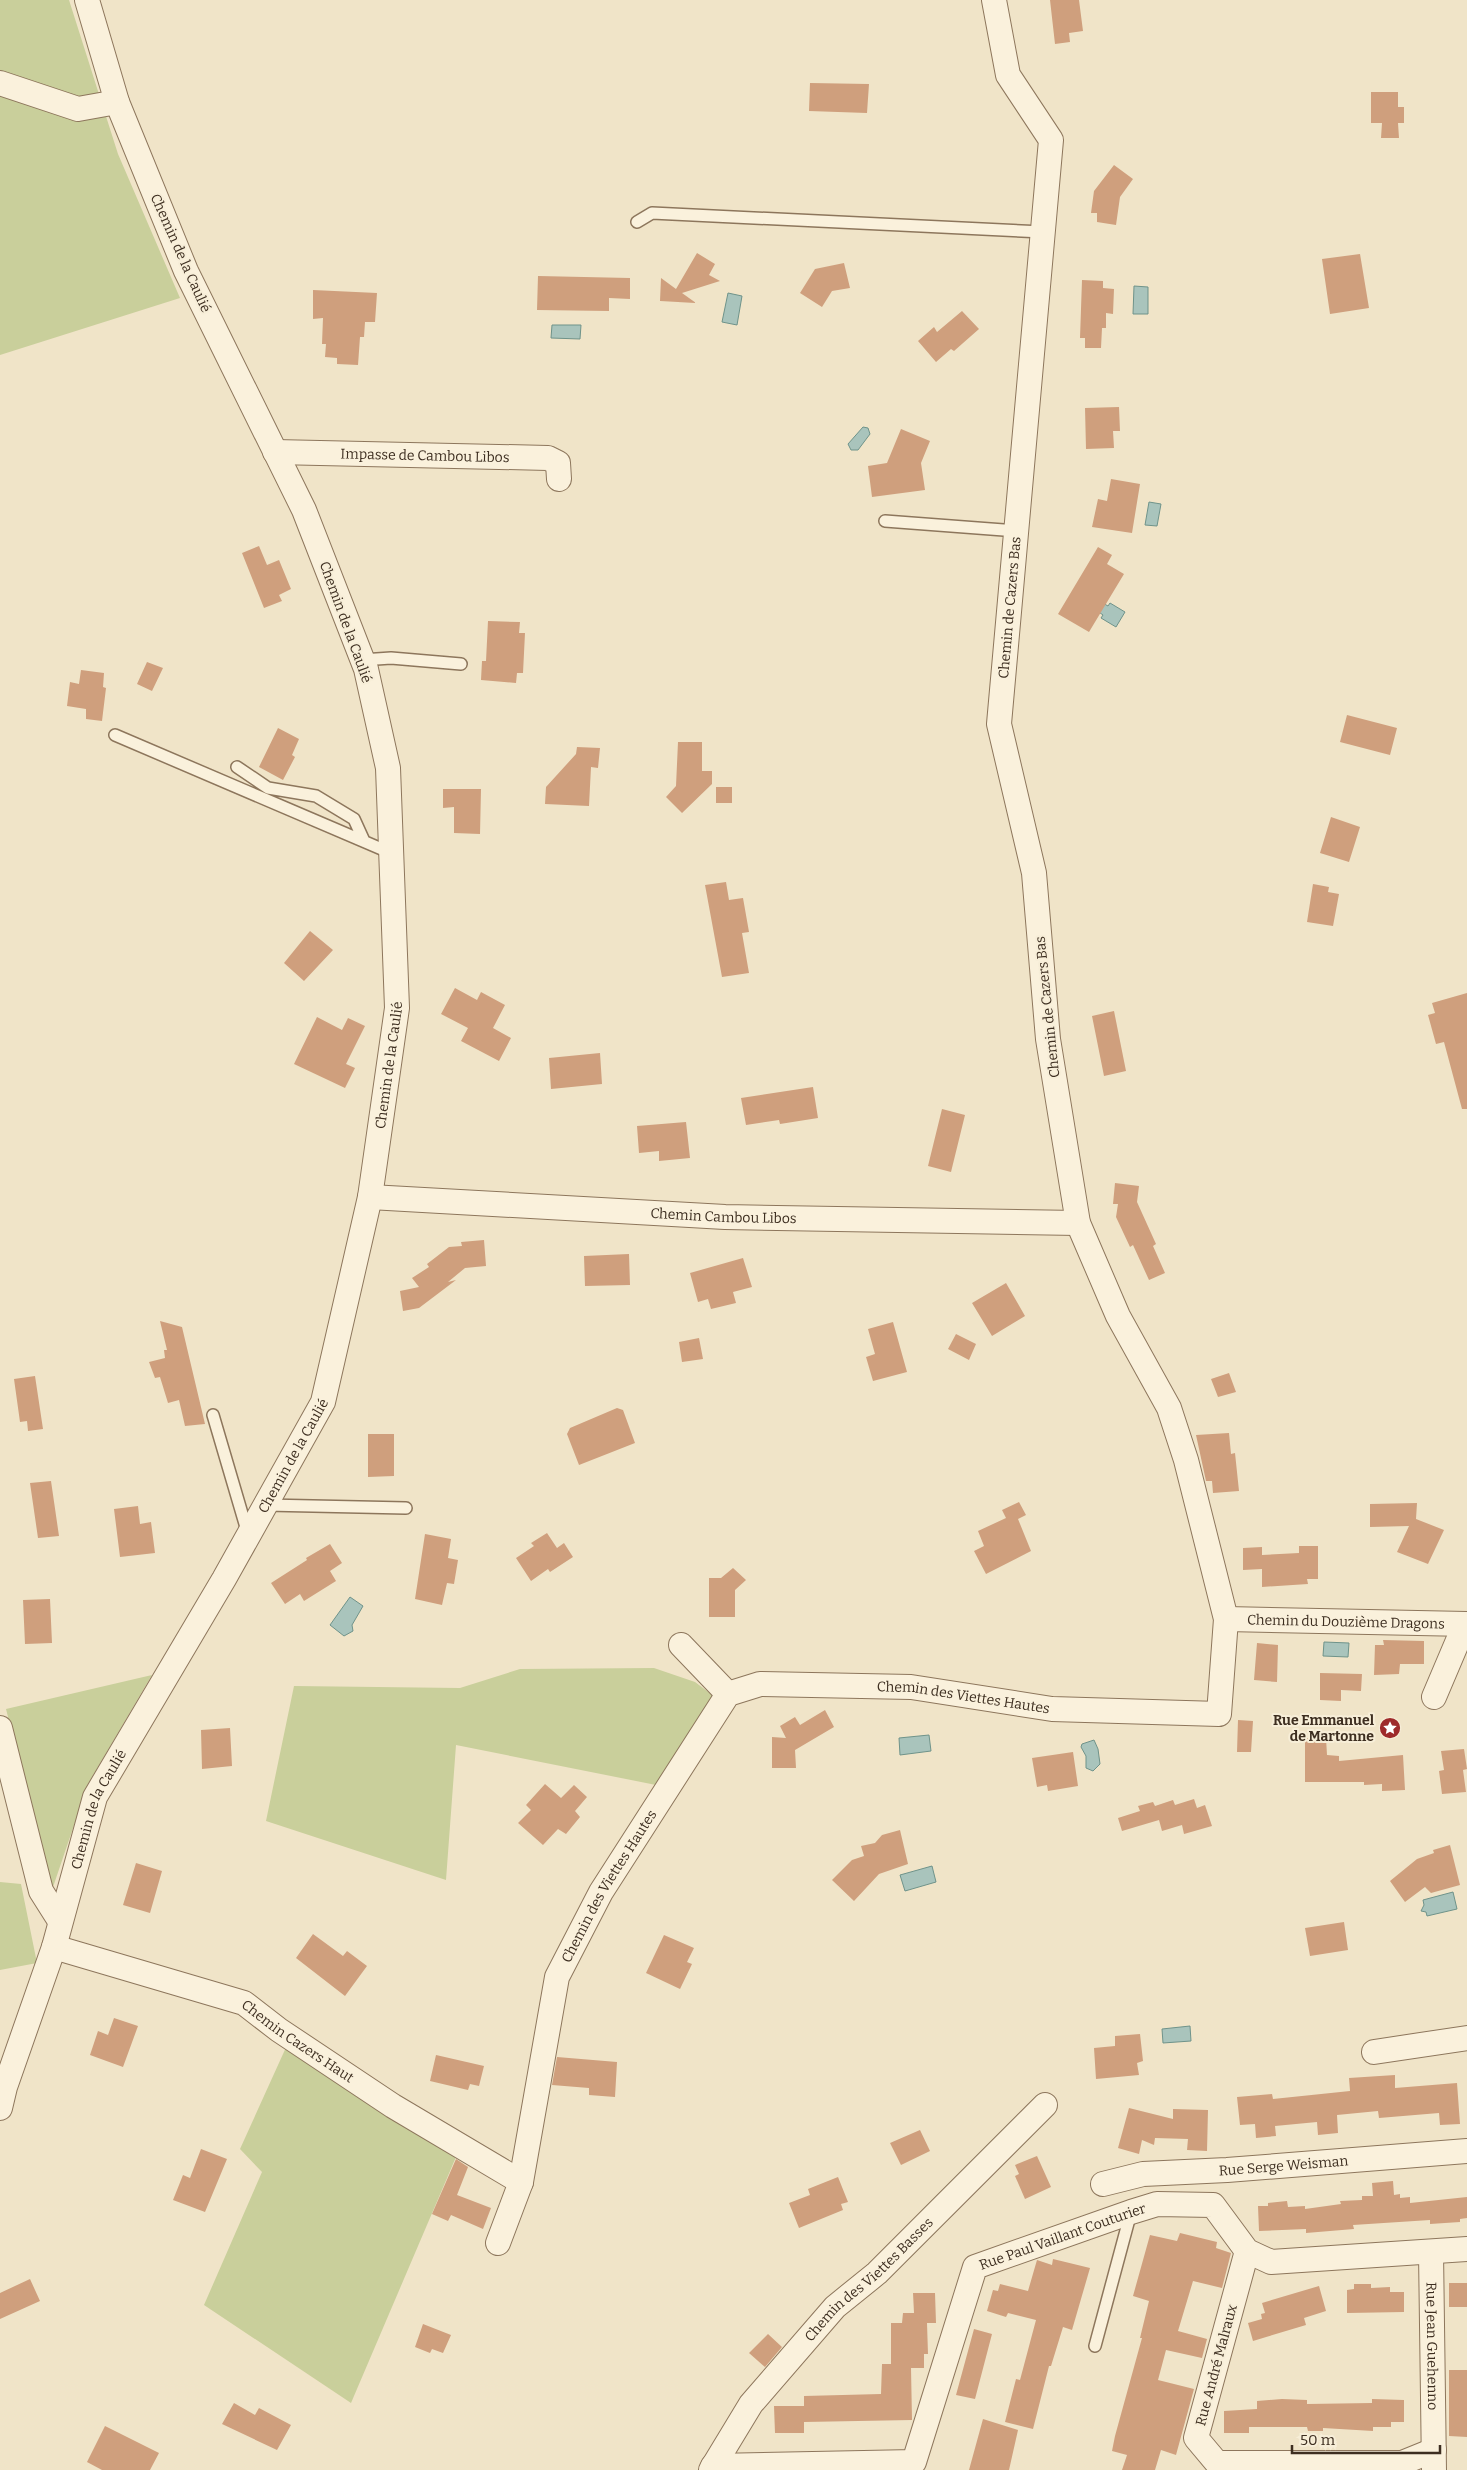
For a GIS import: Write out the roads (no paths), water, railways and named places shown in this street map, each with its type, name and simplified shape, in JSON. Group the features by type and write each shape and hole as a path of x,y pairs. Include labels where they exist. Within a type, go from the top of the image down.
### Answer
{"street":[{"name":"Chemin de la Caulié","path":"0,2108 5,2087 54,1947 96,1797 266,1505 323,1402 370,1197 397,1008 388,768 362,660 304,510 186,271 117,102 87,0"},
{"name":"Chemin de Cazers Bas","path":"994,0 1008,75 1051,140 1000,724 1034,873 1048,1039 1078,1223"},
{"path":"0,83 78,109 117,102"},
{"name":"Impasse de Cambou Libos","path":"276,452 548,458 558,463 559,479"},
{"name":"Chemin Cambou Libos","path":"370,1197 725,1217 1078,1223"},
{"name":"Chemin des Viettes Hautes","path":"498,2243 521,2182 557,1977 601,1892 728,1694 760,1684 911,1687 1052,1710 1219,1714 1226,1619 1186,1460 1169,1408 1118,1316 1078,1223"},
{"name":"Chemin du Douzième Dragons","path":"1226,1619 1466,1624"},
{"path":"1434,1697 1466,1624"},
{"path":"681,1645 728,1694"},
{"path":"0,1728 41,1891 60,1921"},
{"name":"Chemin Cazers Haut","path":"54,1947 244,2003 279,2030 393,2106 521,2182"},
{"path":"1374,2052 1467,2038"},
{"name":"Chemin des Viettes Basses","path":"712,2468 751,2404 834,2307 877,2273 1045,2105"},
{"name":"Rue Serge Weisman","path":"1103,2184 1143,2174 1227,2170 1467,2151"},
{"path":"1227,2170 1213,2205 1247,2251 1271,2262 1467,2249"},
{"name":"Rue Paul Vaillant Couturier","path":"712,2468 916,2466 975,2267 1157,2204 1213,2205"},
{"name":"Rue André Malraux","path":"1247,2251 1196,2438 1217,2463 1402,2463 1434,2460"},
{"name":"Rue Jean Guehenno","path":"1431,2252 1434,2460"}],"lane":[{"path":"637,222 652,213 1043,232"},
{"path":"885,521 1017,531"},
{"path":"362,660 390,658 461,664"},
{"path":"115,735 391,852"},
{"path":"237,767 268,788 316,796 354,819 364,841"},
{"path":"213,1415 248,1536"},
{"path":"266,1505 406,1508"},
{"path":"1095,2346 1131,2212"}],"water":[{"path":"1134,286 1148,287 1148,314 1133,314"},
{"path":"728,293 742,296 737,325 722,322"},
{"path":"552,325 581,325 580,339 551,338"},
{"path":"863,427 868,428 870,434 858,450 851,450 848,444"},
{"path":"1149,502 1161,504 1157,526 1145,525"},
{"path":"1101,602 1108,606 1110,603 1125,612 1116,627 1101,618 1103,615 1096,610"},
{"path":"350,1597 363,1606 352,1625 353,1631 344,1636 330,1625"},
{"path":"1324,1642 1349,1643 1348,1657 1323,1656"},
{"path":"929,1735 931,1751 900,1755 899,1738"},
{"path":"1094,1740 1098,1749 1100,1764 1093,1771 1086,1768 1086,1756 1081,1747 1082,1744"},
{"path":"932,1866 936,1882 905,1891 900,1875"},
{"path":"1453,1892 1457,1909 1427,1916 1426,1912 1421,1911 1424,1905 1423,1900"},
{"path":"1190,2026 1191,2041 1163,2043 1162,2029"}],"place":[{"name":"Rue Emmanuel de Martonne","path":"1390,1728"}]}
